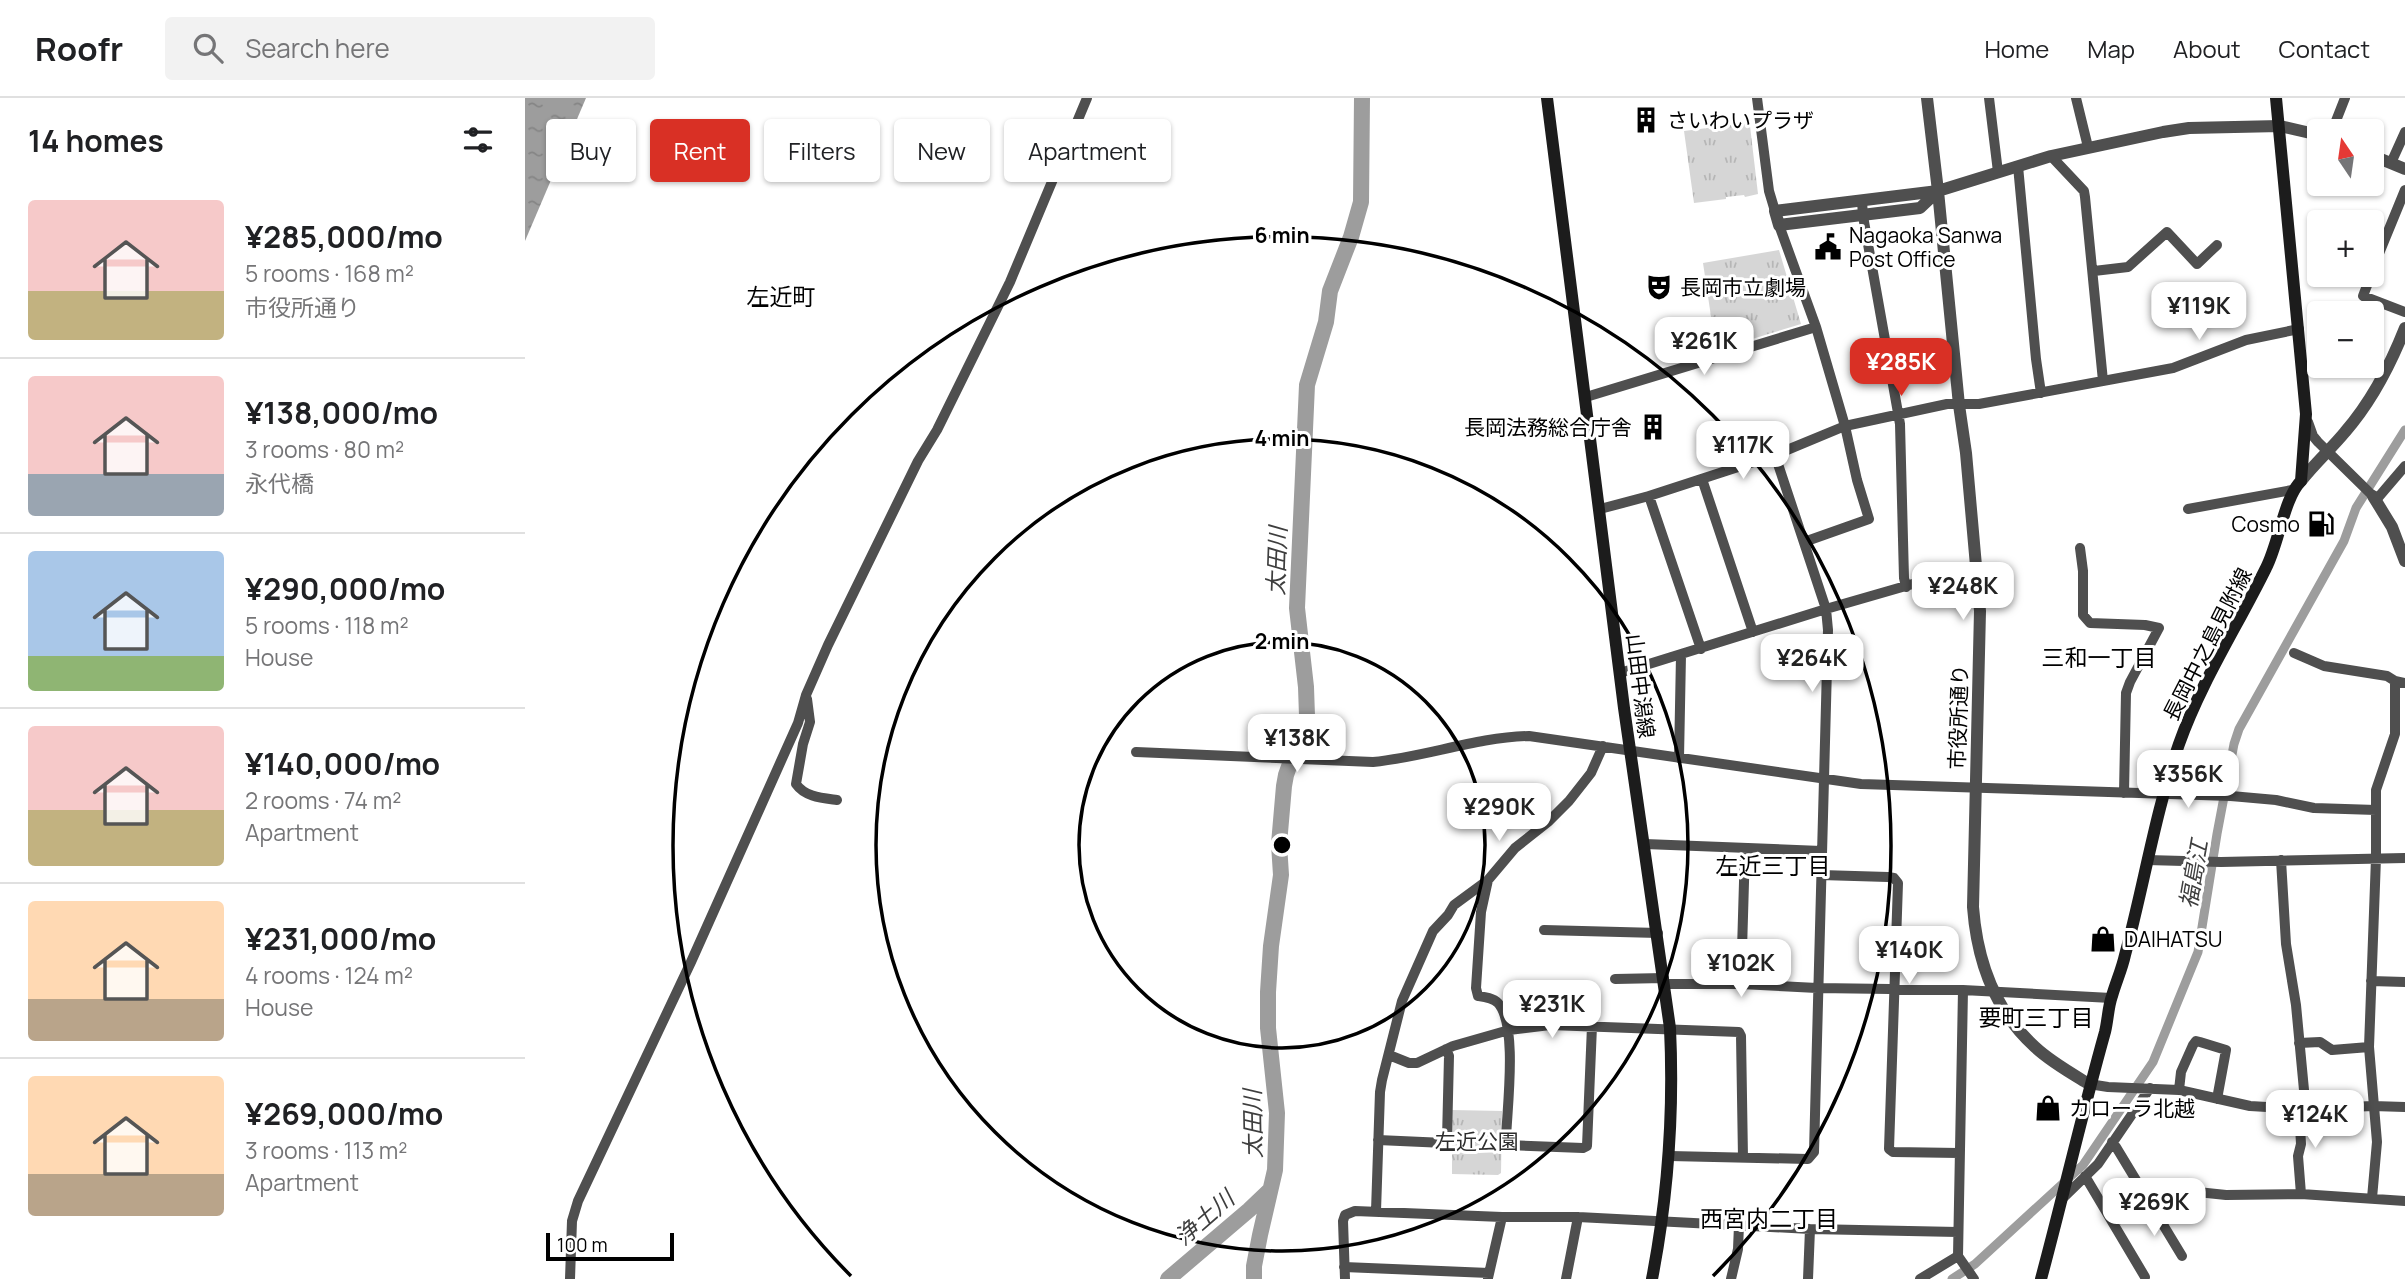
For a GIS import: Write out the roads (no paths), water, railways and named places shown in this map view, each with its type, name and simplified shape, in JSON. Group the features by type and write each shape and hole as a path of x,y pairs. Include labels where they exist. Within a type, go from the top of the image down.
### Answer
{"main road":[{"name":"山田中潟線","path":"1546,98 1630,751 1670,1028 1670,1156 1652,1279"},
{"name":"長岡中之島見附線","path":"2063,1194 2089,1084 2106,1029 2111,998 2125,958 2164,793 2191,714 2267,568 2297,485 2306,414 2276,98"},
{"path":"2041,1279 2063,1194"}],"street":[{"path":"570,1279 572,1221 577,1200 702,938 797,723 806,695 918,461 937,430 1010,282 1087,98"},
{"path":"1757,98 1769,191 1816,327 1870,519 1804,542"},
{"name":"市役所通り","path":"1927,98 1966,453 1980,611 1974,927 1980,956 1994,993 2014,1024 2034,1046 2089,1084"},
{"path":"1989,98 1998,172"},
{"path":"2076,98 2088,147"},
{"path":"2337,119 2345,98"},
{"path":"1775,211 1938,191 2051,156 2189,128 2280,125 2307,132"},
{"path":"2391,163 2405,132"},
{"path":"2051,156 2084,191 2103,381"},
{"path":"2384,160 2405,169"},
{"path":"2018,166 2041,393"},
{"path":"2384,242 2405,190"},
{"path":"1779,225 1920,208 1938,191"},
{"path":"1862,201 1899,415 1906,587"},
{"path":"2094,271 2128,267 2167,232 2197,264 2217,245"},
{"path":"2366,287 2363,296 2405,312"},
{"path":"1586,397 1816,327"},
{"path":"2188,509 2297,485 2346,431 2373,394 2405,328"},
{"path":"1600,509 1775,455 1845,426 1947,404 1979,404 2173,368 2246,340 2299,329"},
{"path":"2306,414 2313,436 2375,498 2392,527 2405,561"},
{"path":"1670,1156 1808,1159 1814,1152 1828,630 1826,609 1775,455"},
{"path":"2375,498 2405,466"},
{"path":"1702,479 1753,632"},
{"path":"1649,496 1700,649"},
{"path":"2080,548 2083,615 2090,623 2159,628 2126,693 2124,793"},
{"path":"1621,673 1975,566"},
{"path":"2294,653 2324,666 2387,676 2400,682 2395,734 2376,790 2369,1047 2378,1142 2372,1198"},
{"path":"1679,758 1681,655"},
{"path":"806,695 810,722 796,784 808,794 837,800"},
{"path":"1136,752 1350,761 1403,759 1510,736 1529,736 1861,784 2231,796 2276,800 2314,808 2376,810"},
{"path":"1376,1211 1380,1092 1402,1001 1433,931 1454,905 1488,880 1515,848 1569,801 1591,773 1603,746"},
{"path":"1644,844 1821,851"},
{"path":"1741,984 1745,848"},
{"path":"2147,860 2221,862 2405,858"},
{"path":"2281,860 2286,944 2305,1100 2299,1109 2301,1144 2298,1156 2301,1194"},
{"path":"1821,875 1888,877 1894,878 1898,883 1889,1149 1893,1152 1959,1153"},
{"path":"1488,880 1482,912 1476,988 1478,996 1493,999 1498,1003 1508,1020 1508,1145 1587,1146 1592,1026"},
{"path":"1544,930 1658,933"},
{"path":"1615,979 1817,988 1963,990 2111,998"},
{"path":"2371,981 2405,982"},
{"path":"1963,990 1958,1232 1960,1259 1973,1278"},
{"path":"1389,1055 1409,1063 1417,1063 1446,1049 1509,1030 1550,1025 1739,1032 1743,1158"},
{"path":"2179,1090 2181,1072 2196,1041 2227,1050 2217,1099"},
{"path":"2299,1043 2320,1042 2332,1050 2369,1047"},
{"path":"1378,1140 1445,1143 1449,1056 1446,1049"},
{"path":"2089,1084 2179,1090 2250,1106 2299,1109 2405,1107"},
{"path":"2063,1194 2098,1164 2147,1088"},
{"path":"2112,1142 2182,1256"},
{"path":"2085,1176 2145,1277"},
{"path":"2113,1222 2188,1191 2226,1195 2301,1194 2405,1201"},
{"path":"1345,1279 1343,1222 1349,1211 1578,1217 1810,1229 1958,1232"},
{"path":"1343,1267 1488,1276 1501,1217"},
{"path":"1566,1279 1578,1217"},
{"path":"1731,1279 1738,1249 1739,1225"},
{"path":"1808,1279 1810,1229"},
{"path":"1920,1279 1960,1259"}],"water":[{"path":"525,98 586,98 577,119 546,119 546,182 550,182 525,241"}],"waterway":[{"name":"太田川","path":"1254,1279 1254,1266 1275,1170 1277,1113 1268,1028 1268,992 1281,875 1279,844 1284,786 1307,716 1297,608 1307,385 1326,322 1330,291 1361,202 1362,98"},
{"name":"福島江","path":"1952,1279 1975,1264 2083,1165 2153,1062 2198,952 2217,834 2239,729 2344,541 2356,508 2405,430"},
{"name":"浄土川","path":"1168,1279 1270,1190"}],"place":[{"name":"さいわいプラザ","path":"1646,120"},
{"name":"Nagaoka Sanwa Post Office","path":"1828,247"},
{"name":"長岡市立劇場","path":"1659,287"},
{"name":"長岡法務総合庁舎","path":"1653,427"},
{"name":"Cosmo","path":"2321,524"},
{"name":"DAIHATSU","path":"2103,939"},
{"name":"カローラ北越","path":"2048,1108"}],"district":[{"name":"左近町","path":"781,296"},
{"name":"三和一丁目","path":"2099,657"},
{"name":"左近三丁目","path":"1773,865"},
{"name":"要町三丁目","path":"2036,1017"},
{"name":"西宮内二丁目","path":"1769,1218"}],"park label":[{"name":"左近公園","path":"1477,1141"}]}
